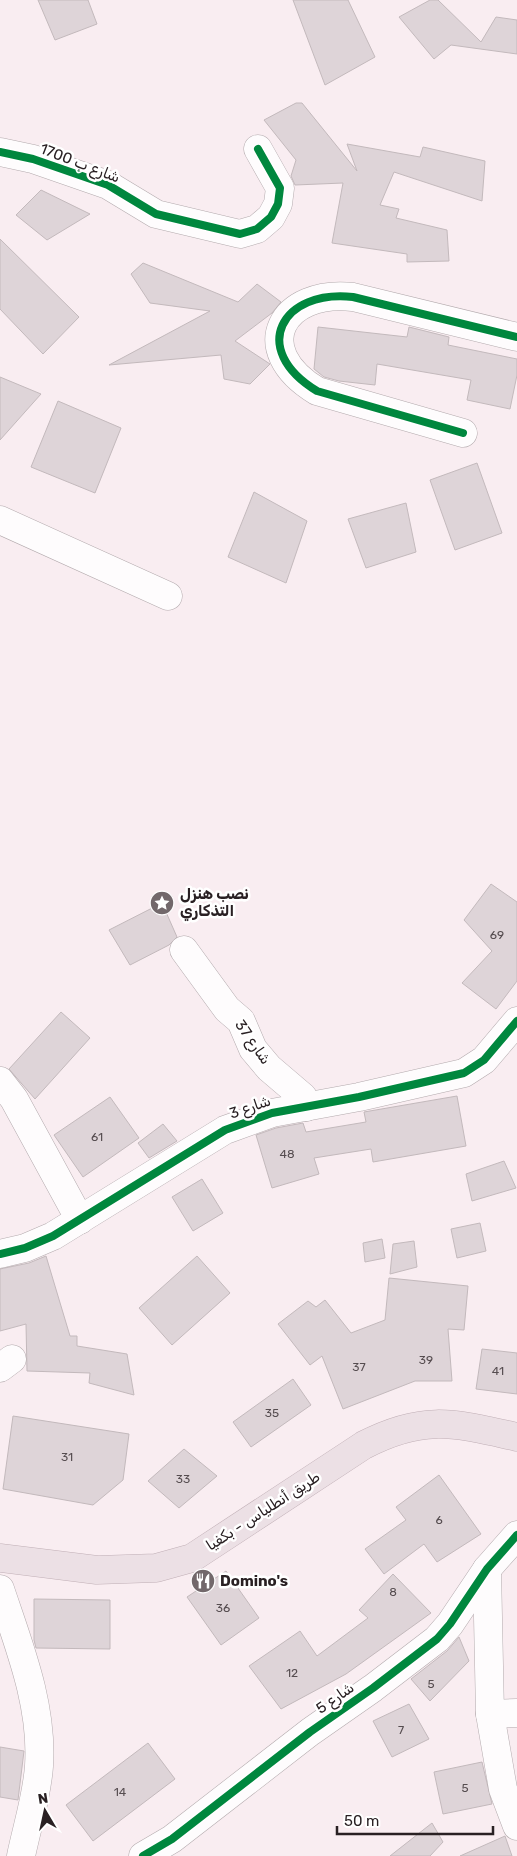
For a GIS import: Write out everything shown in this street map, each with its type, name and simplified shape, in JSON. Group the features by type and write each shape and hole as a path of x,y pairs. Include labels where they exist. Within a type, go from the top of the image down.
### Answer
{"highway":[{"name":"طريق أنطلياس - بكفيا","path":"0,1558 97,1570 156,1568 192,1558 364,1445 391,1431 420,1424 461,1424 517,1437"}],"street":[{"name":"شارع ب 1700","path":"0,152 33,158 108,185 156,214 219,231 240,234 257,229 271,217 278,204 280,188 258,149"},
{"path":"463,433 317,391 306,384 284,360 279,340 282,323 302,305 336,295 353,297 517,337"},
{"path":"0,520 168,596"},
{"name":"شارع 37","path":"184,950 227,1009 241,1022 253,1049 270,1068 303,1097 306,1107"},
{"name":"شارع 3","path":"0,1254 26,1248 53,1236 225,1130 272,1113 464,1073 484,1060 517,1021"},
{"path":"0,1081 14,1099 80,1220"},
{"name":"شارع 5","path":"143,1856 172,1839 310,1732 436,1639 450,1624 487,1569 517,1535"},
{"path":"487,1569 490,1714 507,1754 503,1789 517,1826"},
{"path":"2,1601 34,1697 40,1746 39,1768 21,1856"},
{"path":"490,1714 517,1713"},
{"path":"0,1846 12,1856"}],"building":[{"path":"38,0 88,0 97,24 55,40"},
{"path":"293,0 348,0 375,57 325,85"},
{"path":"430,0 438,0 481,42 496,17 517,20 517,54 451,45 434,59 399,17"},
{"path":"296,103 302,103 357,171 347,144 420,157 423,147 485,161 482,201 394,172 380,205 399,209 396,218 447,230 449,261 407,262 407,254 332,243 343,183 295,185 291,176 296,160 264,120"},
{"path":"41,190 90,214 47,240 16,215"},
{"path":"0,239 79,317 43,354 0,309"},
{"path":"143,263 238,302 257,284 281,302 272,313 235,341 270,364 250,384 224,379 221,355 109,365 210,311 150,303 131,274"},
{"path":"318,327 407,337 409,327 449,337 448,345 517,359 517,375 510,409 467,400 471,380 377,364 375,385 339,381 324,377 314,369"},
{"path":"0,377 41,394 0,440"},
{"path":"58,401 121,428 95,493 31,467"},
{"path":"477,463 502,533 455,550 430,480"},
{"path":"254,492 307,521 286,583 228,557"},
{"path":"406,503 416,552 366,568 348,519"},
{"path":"491,884 517,902 517,981 496,1009 462,983 492,951 464,920"},
{"path":"162,903 177,937 169,945 130,965 109,930"},
{"path":"61,1012 90,1038 35,1099 9,1069"},
{"path":"457,1096 466,1146 373,1162 371,1149 314,1158 319,1174 272,1188 256,1135 276,1128 303,1123 306,1132 366,1122 364,1112"},
{"path":"110,1097 139,1138 83,1177 54,1135"},
{"path":"163,1124 177,1141 149,1158 138,1143"},
{"path":"504,1161 516,1188 472,1201 466,1174"},
{"path":"202,1179 223,1213 193,1231 172,1197"},
{"path":"480,1223 486,1251 457,1258 451,1229"},
{"path":"382,1239 385,1258 365,1262 363,1243"},
{"path":"414,1241 417,1267 390,1274 393,1244"},
{"path":"46,1256 70,1336 77,1336 77,1346 127,1354 134,1395 89,1383 90,1373 27,1371 26,1324 0,1331 0,1269 29,1263"},
{"path":"197,1256 230,1293 172,1345 139,1308"},
{"path":"389,1278 468,1286 464,1330 448,1329 452,1381 415,1381 343,1409 322,1356 310,1365 278,1324 308,1301 316,1307 325,1300 351,1333 385,1320"},
{"path":"482,1349 517,1353 517,1394 476,1389"},
{"path":"293,1379 311,1405 251,1447 233,1422"},
{"path":"13,1416 129,1434 123,1480 93,1505 3,1489"},
{"path":"184,1449 217,1476 179,1508 148,1481"},
{"path":"439,1475 481,1534 437,1562 424,1544 384,1574 365,1549 406,1520 396,1507"},
{"path":"226,1571 259,1618 221,1645 187,1597"},
{"path":"393,1574 431,1613 346,1674 281,1709 249,1666 300,1631 317,1656 368,1618 359,1610"},
{"path":"34,1599 110,1600 110,1649 36,1648 34,1640"},
{"path":"459,1637 469,1661 430,1701 411,1679 447,1651"},
{"path":"409,1704 429,1739 392,1757 373,1721"},
{"path":"148,1743 175,1779 93,1841 66,1805"},
{"path":"0,1747 24,1751 18,1800 0,1797"},
{"path":"482,1762 492,1804 443,1814 434,1772"},
{"path":"432,1823 443,1842 430,1856 390,1856"},
{"path":"505,1836 512,1856 460,1856"}],"cycle path":[{"path":"0,152 33,159 108,185 156,214 240,234 257,229 271,217 278,204 280,188 258,149"},
{"path":"463,433 317,391 296,375 284,357 279,341 282,325 292,312 308,302 328,297 353,297 517,337"},
{"path":"0,1254 25,1248 53,1236 225,1130 272,1113 359,1097 464,1073 484,1060 517,1021"},
{"path":"143,1856 172,1839 310,1732 373,1688 437,1639 450,1624 487,1569 517,1535"}],"place":[{"name":"نصب هنزل التذكاري","path":"162,903"},
{"name":"Domino's","path":"203,1581"}]}
